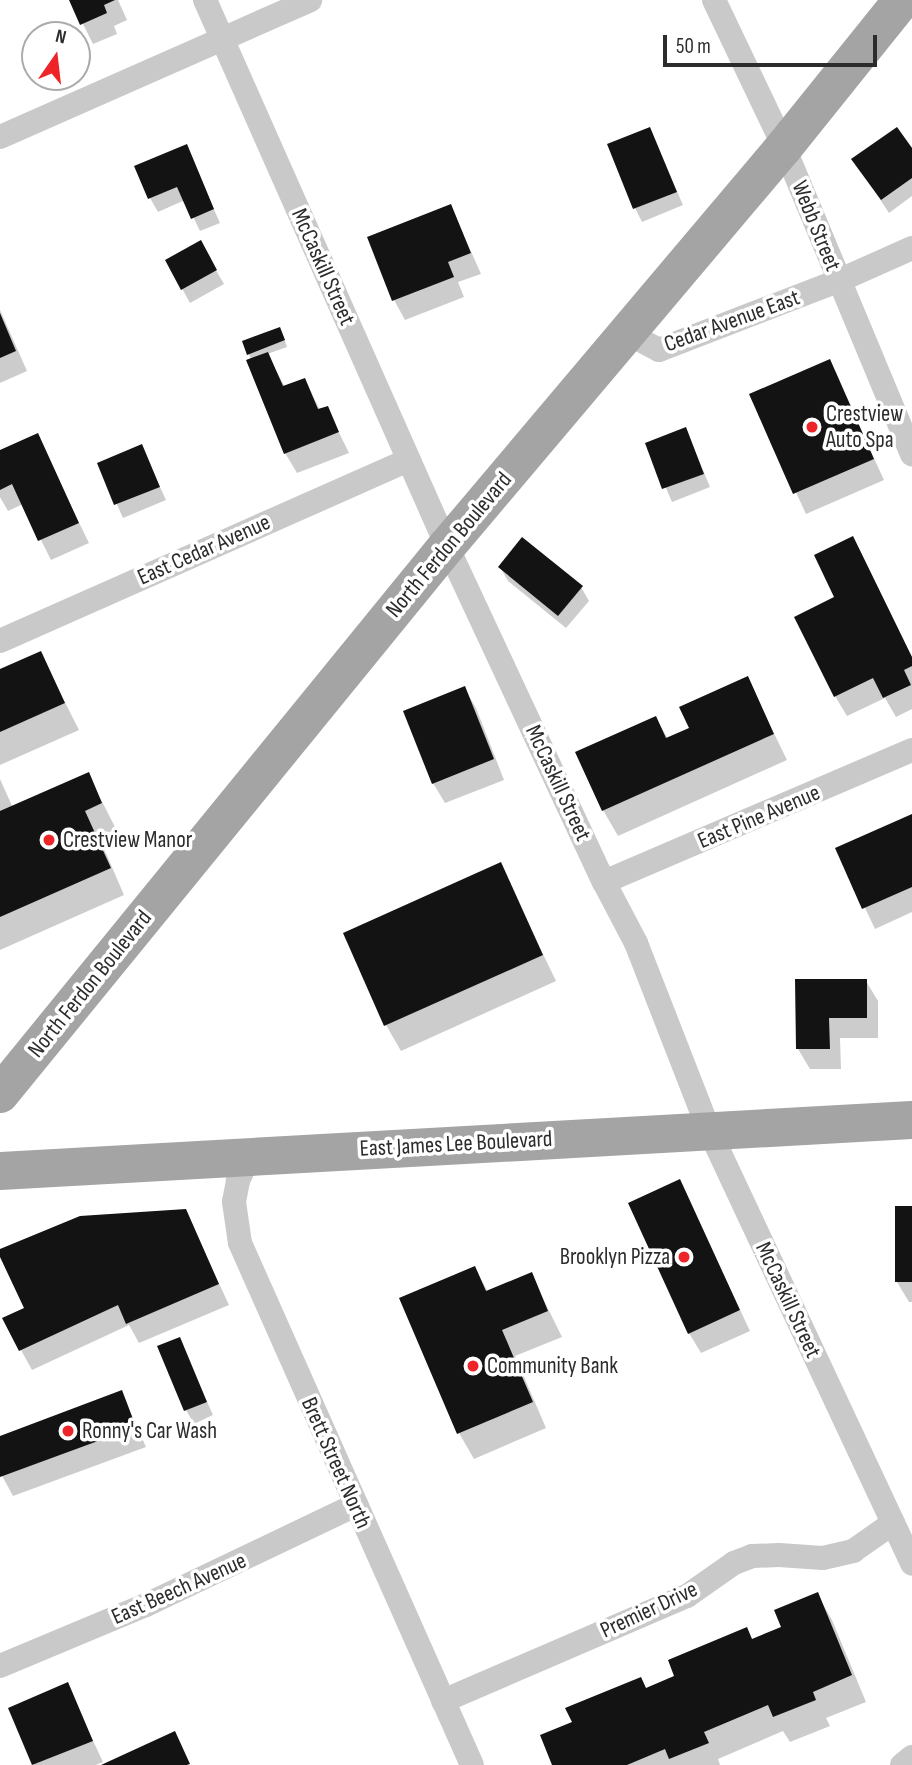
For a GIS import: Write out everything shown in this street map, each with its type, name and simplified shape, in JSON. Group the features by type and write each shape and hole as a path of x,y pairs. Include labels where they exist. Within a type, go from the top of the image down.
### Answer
{"main road":[{"name":"North Ferdon Boulevard","path":"0,1094 447,546 784,147 902,0"},
{"name":"East James Lee Boulevard","path":"0,1171 912,1120"}],"street":[{"name":"McCaskill Street","path":"205,0 447,546 604,882 636,943 709,1130 912,1564"},
{"path":"0,137 310,0"},
{"name":"Webb Street","path":"714,0 784,147 912,454"},
{"path":"838,281 912,248"},
{"name":"Cedar Avenue East","path":"627,333 659,351 838,281"},
{"name":"East Cedar Avenue","path":"0,641 408,460"},
{"name":"East Pine Avenue","path":"604,882 912,750"},
{"name":"Brett Street North","path":"250,1155 238,1181 234,1202 240,1242 472,1765"},
{"name":"East Beech Avenue","path":"0,1666 146,1605 356,1505"},
{"name":"Premier Drive","path":"443,1701 687,1596 734,1563 752,1556 833,1556 853,1550 893,1523"},
{"path":"902,1765 912,1757"}],"building":[{"path":"69,0 115,0 104,5 107,13 89,21 78,21"},
{"path":"650,127 677,192 633,209 607,144"},
{"path":"897,127 912,148 912,178 881,200 851,159"},
{"path":"187,144 214,209 191,219 177,187 148,199 134,166"},
{"path":"451,204 471,253 448,262 454,277 392,301 367,237"},
{"path":"201,240 217,270 181,290 165,260"},
{"path":"0,313 16,351 0,358"},
{"path":"280,327 285,340 247,355 242,341"},
{"path":"268,352 283,386 305,378 318,409 328,406 339,432 284,454 246,360"},
{"name":"Crestview Auto Spa","path":"830,359 874,459 793,494 749,394"},
{"path":"686,427 704,474 662,489 645,443"},
{"path":"38,433 79,523 38,541 12,484 0,490 0,450"},
{"path":"142,444 160,487 114,505 97,463"},
{"path":"853,536 912,657 912,666 904,670 911,685 883,698 873,678 834,697 794,617 834,597 814,555"},
{"path":"522,537 583,586 558,616 498,567"},
{"path":"41,651 65,703 0,732 0,669"},
{"path":"748,676 774,734 602,811 575,752 656,716 666,738 689,728 679,707"},
{"path":"465,686 494,759 432,784 403,711"},
{"name":"Crestview Manor","path":"89,772 102,803 85,811 111,868 0,917 0,811"},
{"path":"912,814 912,887 862,909 835,848"},
{"path":"501,862 543,955 384,1026 343,933"},
{"path":"795,979 867,979 867,1018 829,1018 830,1049 796,1049"},
{"name":"Brooklyn Pizza","path":"680,1179 740,1310 688,1334 628,1203"},
{"path":"895,1206 912,1206 912,1282 895,1282"},
{"path":"186,1209 219,1284 126,1324 118,1305 19,1351 2,1318 24,1308 0,1257 0,1249 80,1216"},
{"name":"Community Bank","path":"475,1266 486,1291 532,1272 548,1311 502,1330 533,1402 457,1434 399,1298"},
{"path":"180,1337 207,1402 184,1411 157,1346"},
{"name":"Ronny's Car Wash","path":"122,1390 136,1427 0,1477 0,1436"},
{"path":"818,1592 852,1675 813,1692 816,1700 773,1717 768,1705 704,1732 709,1743 669,1759 665,1749 627,1765 552,1765 540,1735 572,1722 565,1708 641,1677 646,1688 674,1676 668,1660 747,1627 752,1639 781,1627 774,1610"},
{"path":"68,1682 93,1741 32,1765 8,1708"},
{"path":"175,1731 190,1764 101,1765"}],"place":[{"name":"Crestview Auto Spa","path":"812,427"},
{"name":"Crestview Manor","path":"49,840"},
{"name":"Brooklyn Pizza","path":"684,1257"},
{"name":"Community Bank","path":"473,1366"},
{"name":"Ronny's Car Wash","path":"68,1431"}]}
